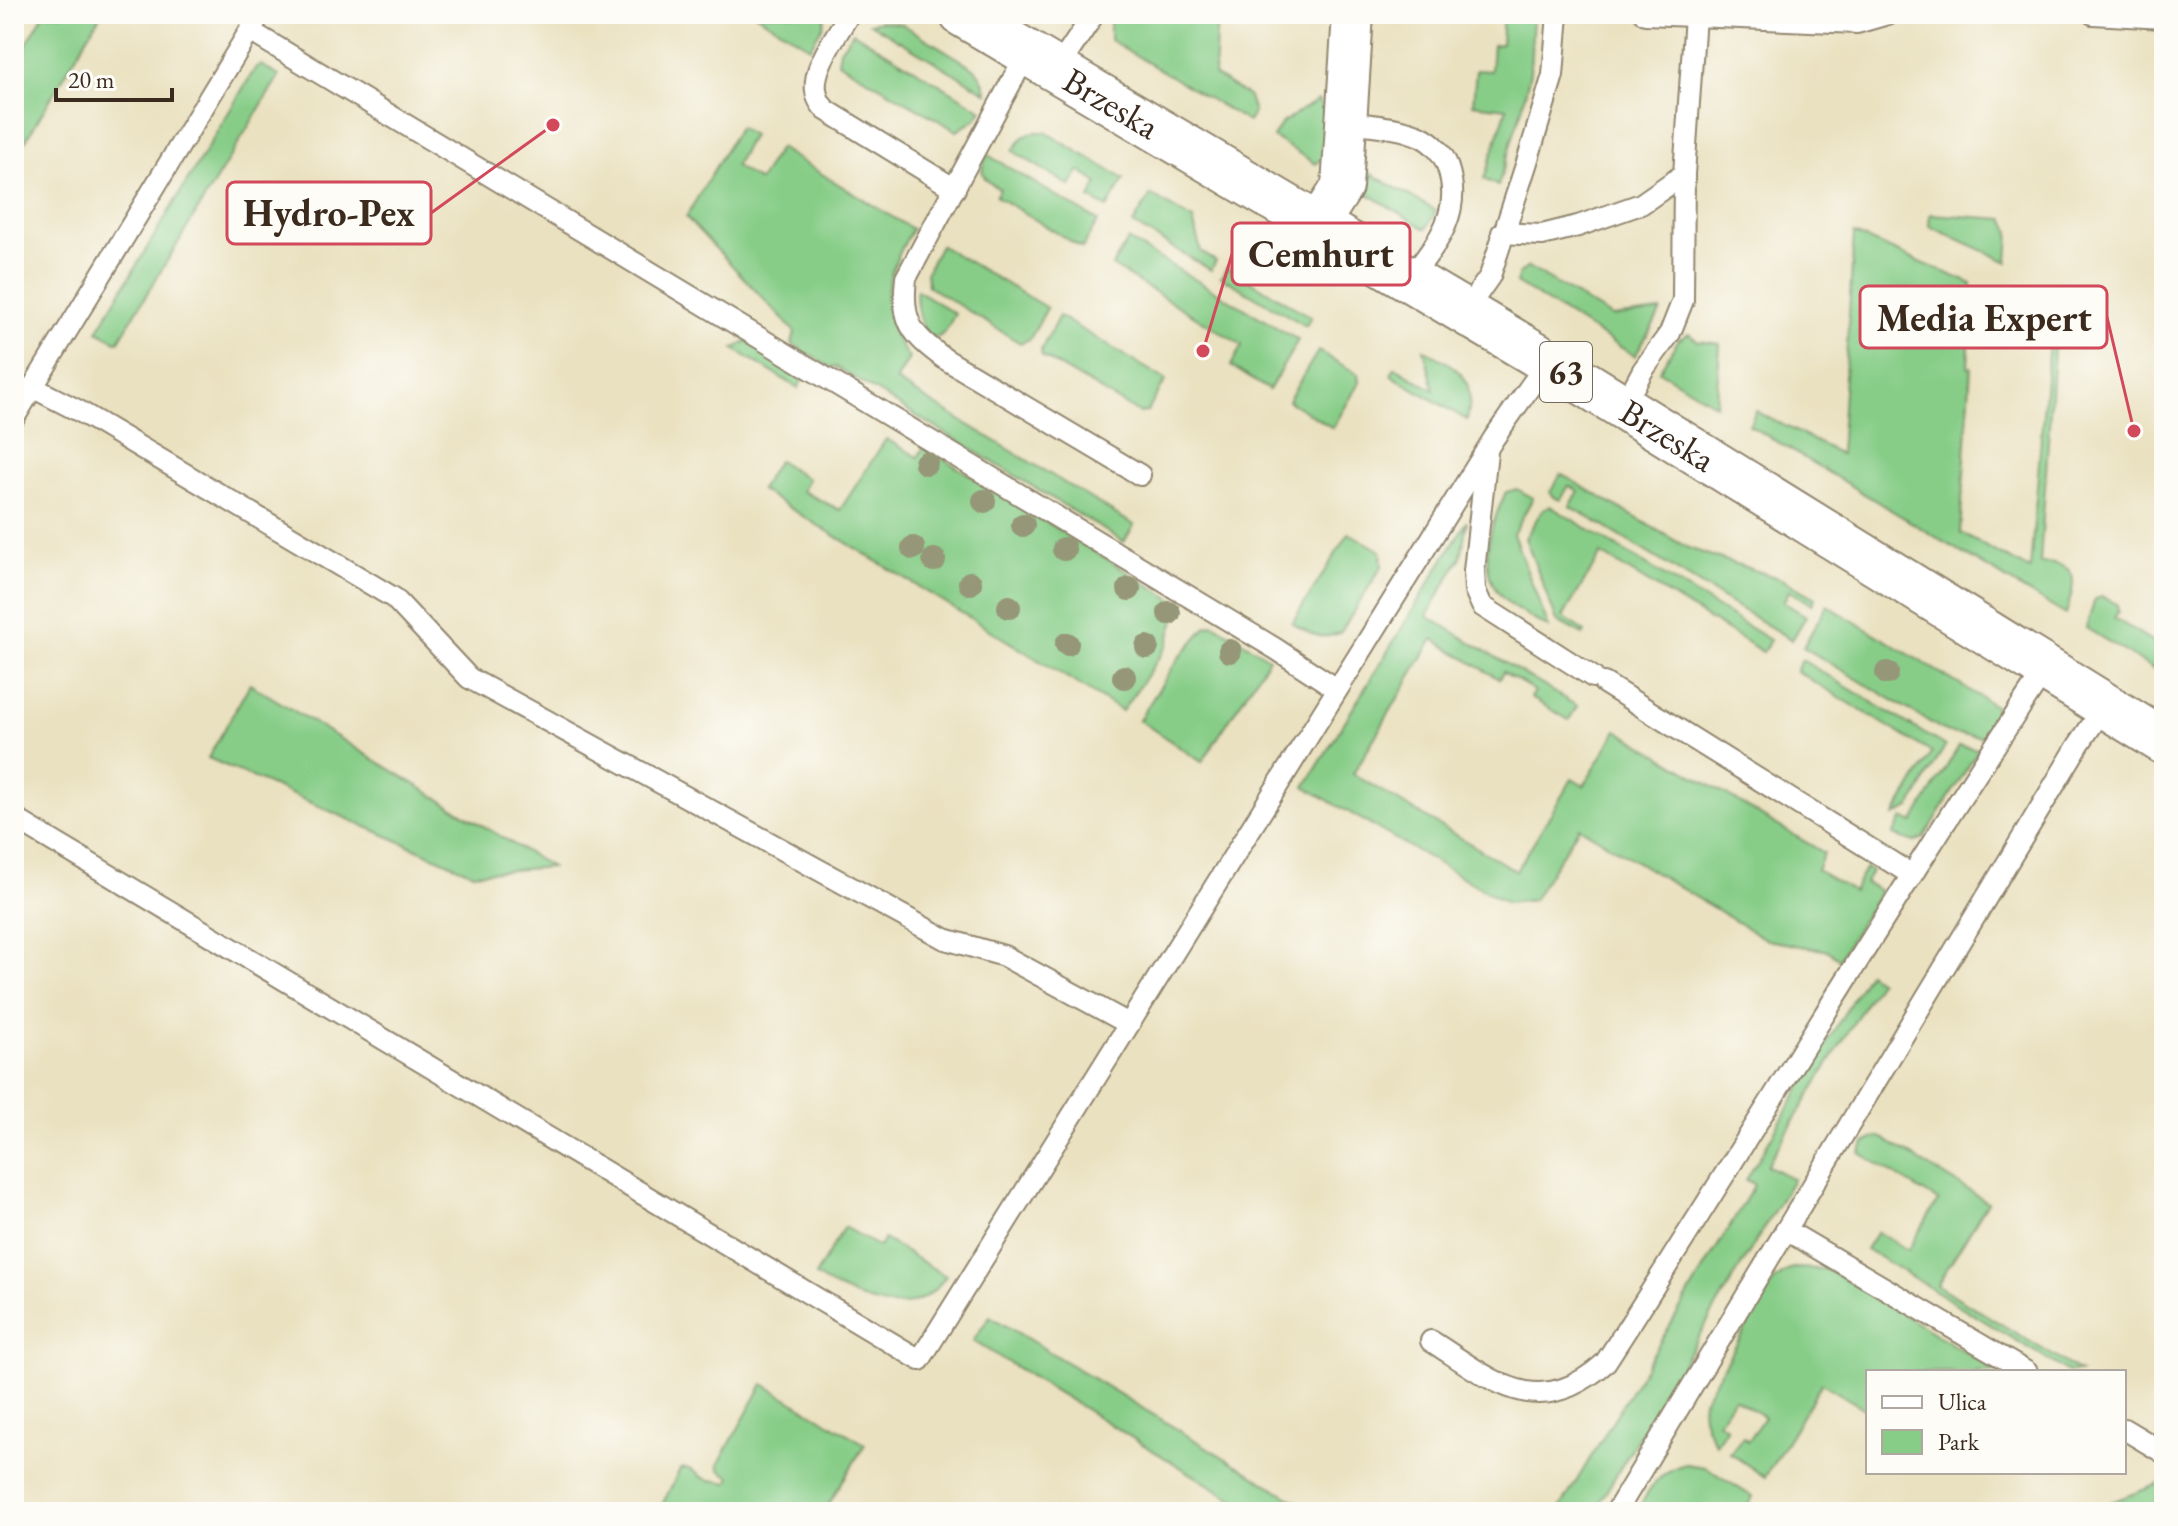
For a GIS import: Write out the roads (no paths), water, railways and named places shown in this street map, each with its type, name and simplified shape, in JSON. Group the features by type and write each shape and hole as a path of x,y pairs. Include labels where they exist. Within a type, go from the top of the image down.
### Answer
{"main road":[{"name":"Brzeska","path":"962,14 1548,361 2164,742"}],"street":[{"path":"1317,226 1342,187 1353,14"}],"lane":[{"path":"849,14 814,83 819,103 955,189"},
{"path":"1094,14 1042,62 955,189 906,278 904,296 912,330 920,341 1140,475"},
{"path":"1465,312 1490,276 1553,75 1558,14"},
{"path":"1645,14 1763,16 1857,23 1888,14"},
{"path":"2093,14 2164,18"},
{"path":"1623,407 1643,370 1670,333 1683,300 1684,174 1695,16"},
{"path":"14,418 255,22 1337,689"},
{"path":"1346,121 1398,129 1421,137 1435,146 1446,161 1454,200 1436,244 1409,280"},
{"path":"1502,233 1542,235 1578,226 1641,204 1684,174"},
{"path":"14,818 920,1360 1488,448 1548,361"},
{"path":"32,387 79,411 394,598 469,678 945,939 1004,956 1129,1024"},
{"path":"1488,448 1474,571 1475,590 1482,606 1912,875"},
{"path":"1431,1341 1501,1385 1533,1394 1552,1392 1583,1382 1605,1363 1727,1174 1854,966 2045,670"},
{"path":"1616,1512 1797,1208 2104,707"},
{"path":"1786,1230 2024,1370"},
{"path":"2126,1430 2164,1453"}],"place":[{"name":"Hydro-Pex","path":"553,125"},
{"name":"Cemhurt","path":"1203,351"},
{"name":"Media Expert","path":"2134,431"}]}
